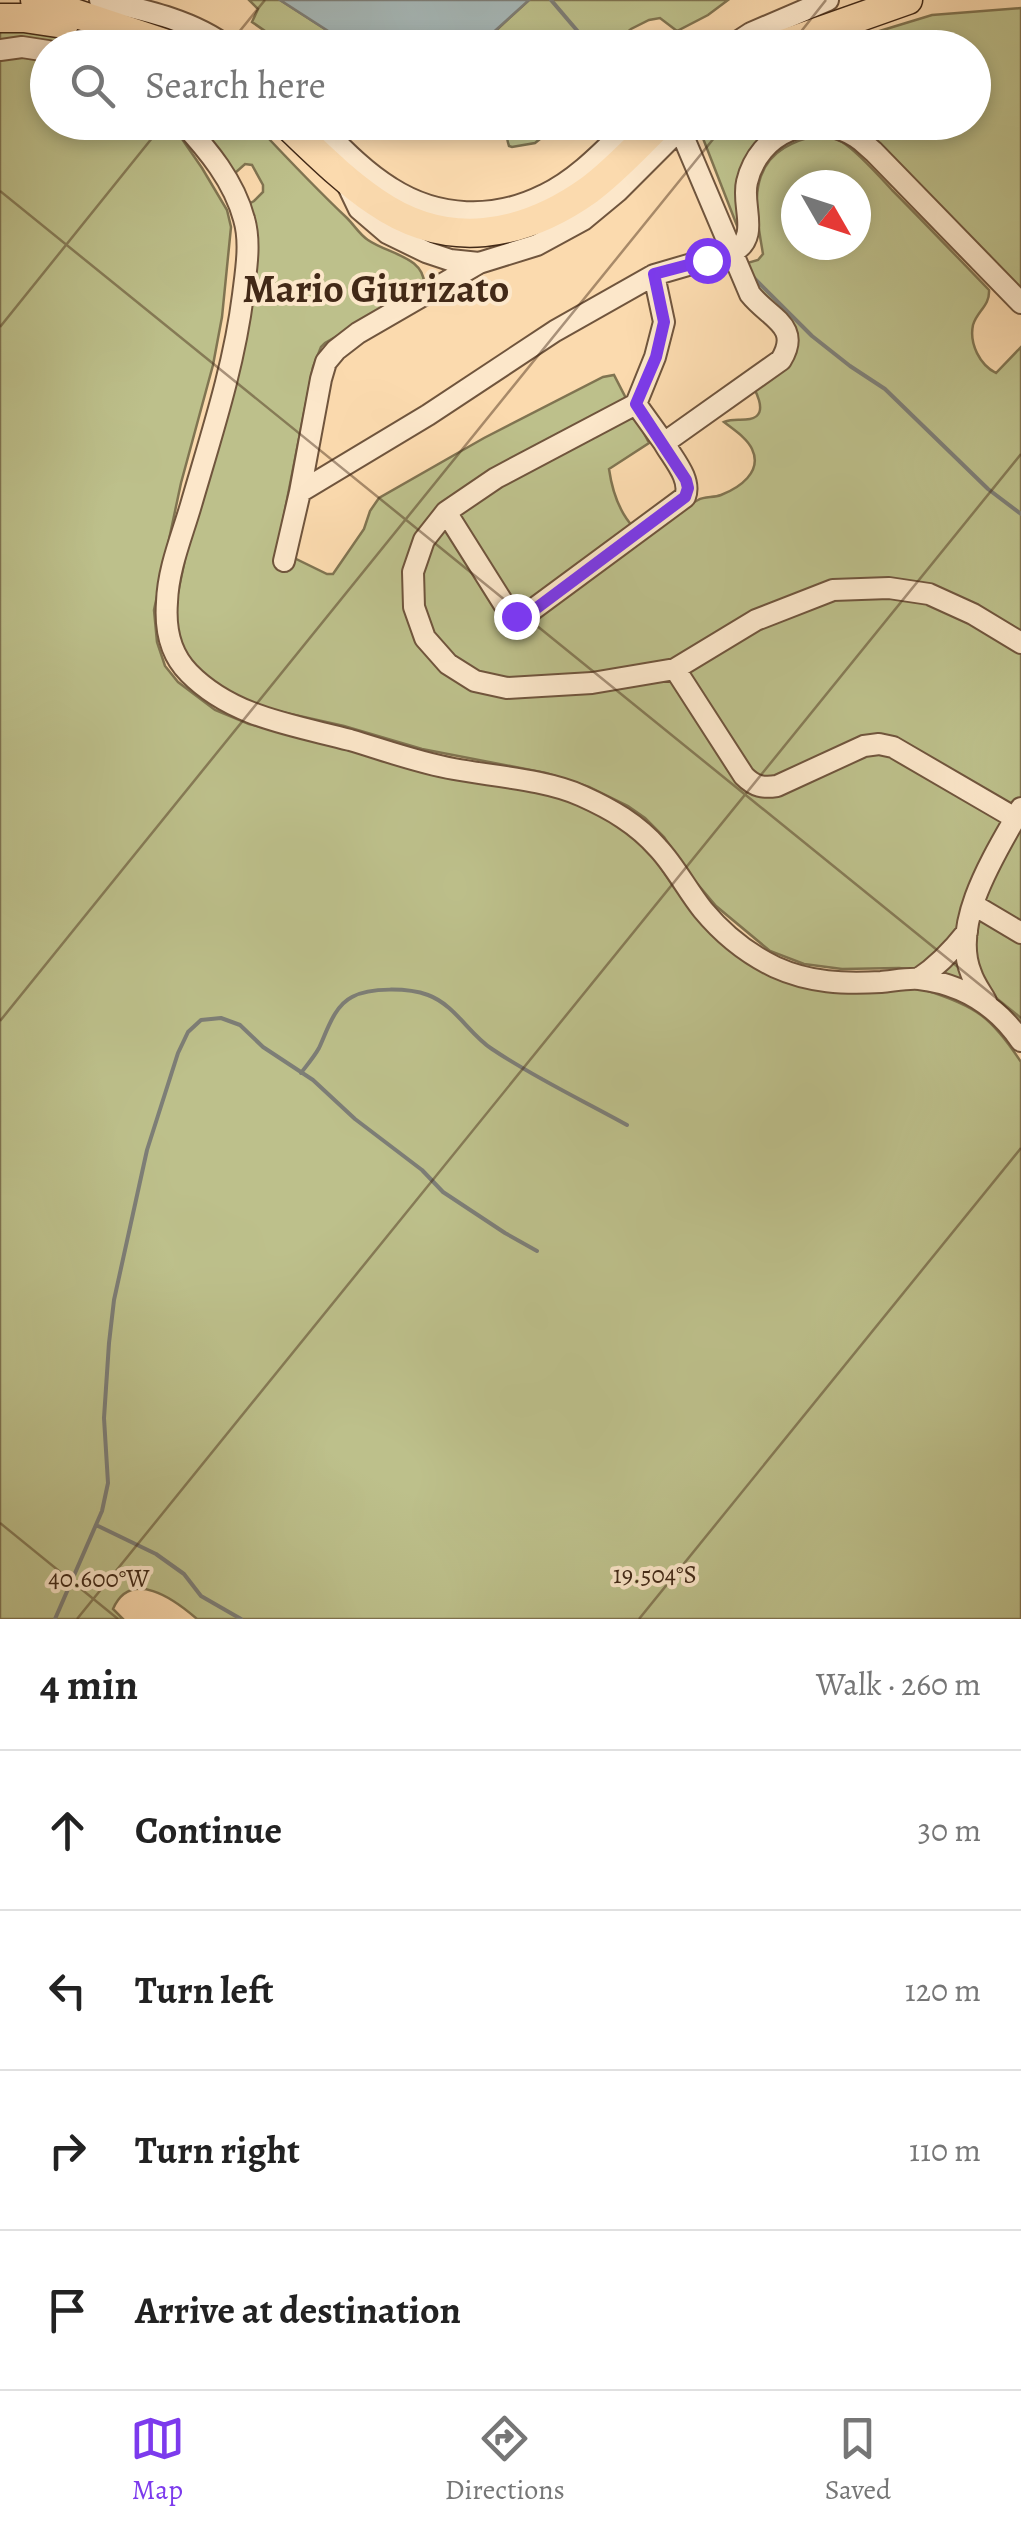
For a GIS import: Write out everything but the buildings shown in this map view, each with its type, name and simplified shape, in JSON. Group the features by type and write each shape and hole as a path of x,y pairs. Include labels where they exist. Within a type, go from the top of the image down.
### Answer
{"highway":[{"path":"35,0 127,30"},
{"path":"823,30 908,0"},
{"path":"0,18 105,30"},
{"path":"303,140 378,204 434,228 468,233 506,230 546,217 592,188 654,140"}],"street":[{"path":"100,0 174,19 198,30"},
{"path":"761,30 828,0"},
{"path":"0,50 30,49"},
{"path":"199,140 231,187 245,221 247,262 228,374 167,599 172,650 185,670 210,693 240,710 450,768 577,794 626,818 659,848 704,911 736,942 774,966 812,980 848,984 918,979 958,988 987,1003 1021,1041"},
{"path":"334,140 388,187 421,204 457,212 500,212 546,194 588,165 614,140"},
{"path":"284,561 320,379 336,350 358,332 478,263 536,245 584,220 618,192 661,140"},
{"path":"664,443 780,360 788,348 789,336 750,294 680,140"},
{"path":"300,492 654,274 734,252 746,242 749,233 746,186 755,160 771,140"},
{"path":"860,140 1021,303"},
{"path":"344,178 359,209 386,233 450,260 478,263"},
{"path":"426,252 434,278 427,293"},
{"path":"654,274 664,322 656,357 636,404 496,478 446,512 424,540 413,572 414,607 426,638 448,664 475,681 507,688 592,683 676,669 756,620 833,590 889,588 929,594 973,614 1021,644"},
{"path":"446,512 507,609 516,616 524,616 685,497 686,480 636,404"},
{"path":"676,669 752,784 763,788 778,786 864,746 878,744 893,747 1018,813 982,879 966,932 950,954 918,979"},
{"path":"974,906 1021,933"},
{"path":"966,932 970,971 987,1003"}],"green space":[{"path":"249,0 280,0 327,30 264,30 252,22 258,9"},
{"path":"529,0 728,0 679,30 660,18 630,30 496,30"},
{"path":"1021,8 1021,294 848,140 991,140 991,30 883,30 932,15"},
{"path":"0,24 51,24 73,30 30,30 30,39 0,41"},
{"path":"30,54 30,140 183,140 227,210 231,227 222,317 154,610 157,642 165,666 178,682 215,710 249,724 582,805 618,823 649,850 702,920 746,959 943,996 971,1008 992,1024 1021,1062 1021,1619 197,1619 165,1596 141,1589 130,1590 113,1609 123,1619 0,1619 0,58"},
{"path":"204,140 270,140 362,235 412,262 423,276 424,286 325,343 313,367 283,520 284,553 327,574 333,574 364,529 379,498 603,377 614,375 649,443 609,469 617,500 634,528 653,532 692,503 721,495 742,483 752,472 755,457 747,441 724,422 756,416 759,400 747,377 793,348 746,305 730,268 758,260 763,254 757,211 759,182 772,158 798,141 837,140 848,146 989,290 973,325 977,353 996,373 1021,347 1021,1027 929,971 842,969 804,964 770,951 716,906 645,818 589,787 546,773 422,749 255,706 225,693 192,669 176,637 174,612 200,487 222,408 245,206 263,192 252,165 245,164 234,174"},
{"path":"508,140 539,140 535,143 509,146"},
{"path":"704,140 765,140 761,142 741,236"}],"shaded area":[{"path":"280,0 529,0 496,30 327,30"}],"waterway":[{"path":"551,0 577,30"},
{"path":"752,276 812,336 885,389 988,489 1021,514"},
{"path":"301,1073 346,1001 369,991 411,991 438,1000 508,1060 627,1125"},
{"path":"55,1619 102,1511 108,1483 104,1418 114,1300 147,1150 178,1053 188,1032 201,1020 221,1018 240,1025 263,1047 313,1080 443,1192 537,1251"},
{"path":"96,1525 156,1554 184,1574 201,1596 241,1619"}],"district":[{"name":"Mario Giurizato","path":"376,288"}],"route":[{"path":"516,616 534,610 685,497 686,480 636,404 656,357 664,322 654,274 707,260"}]}
